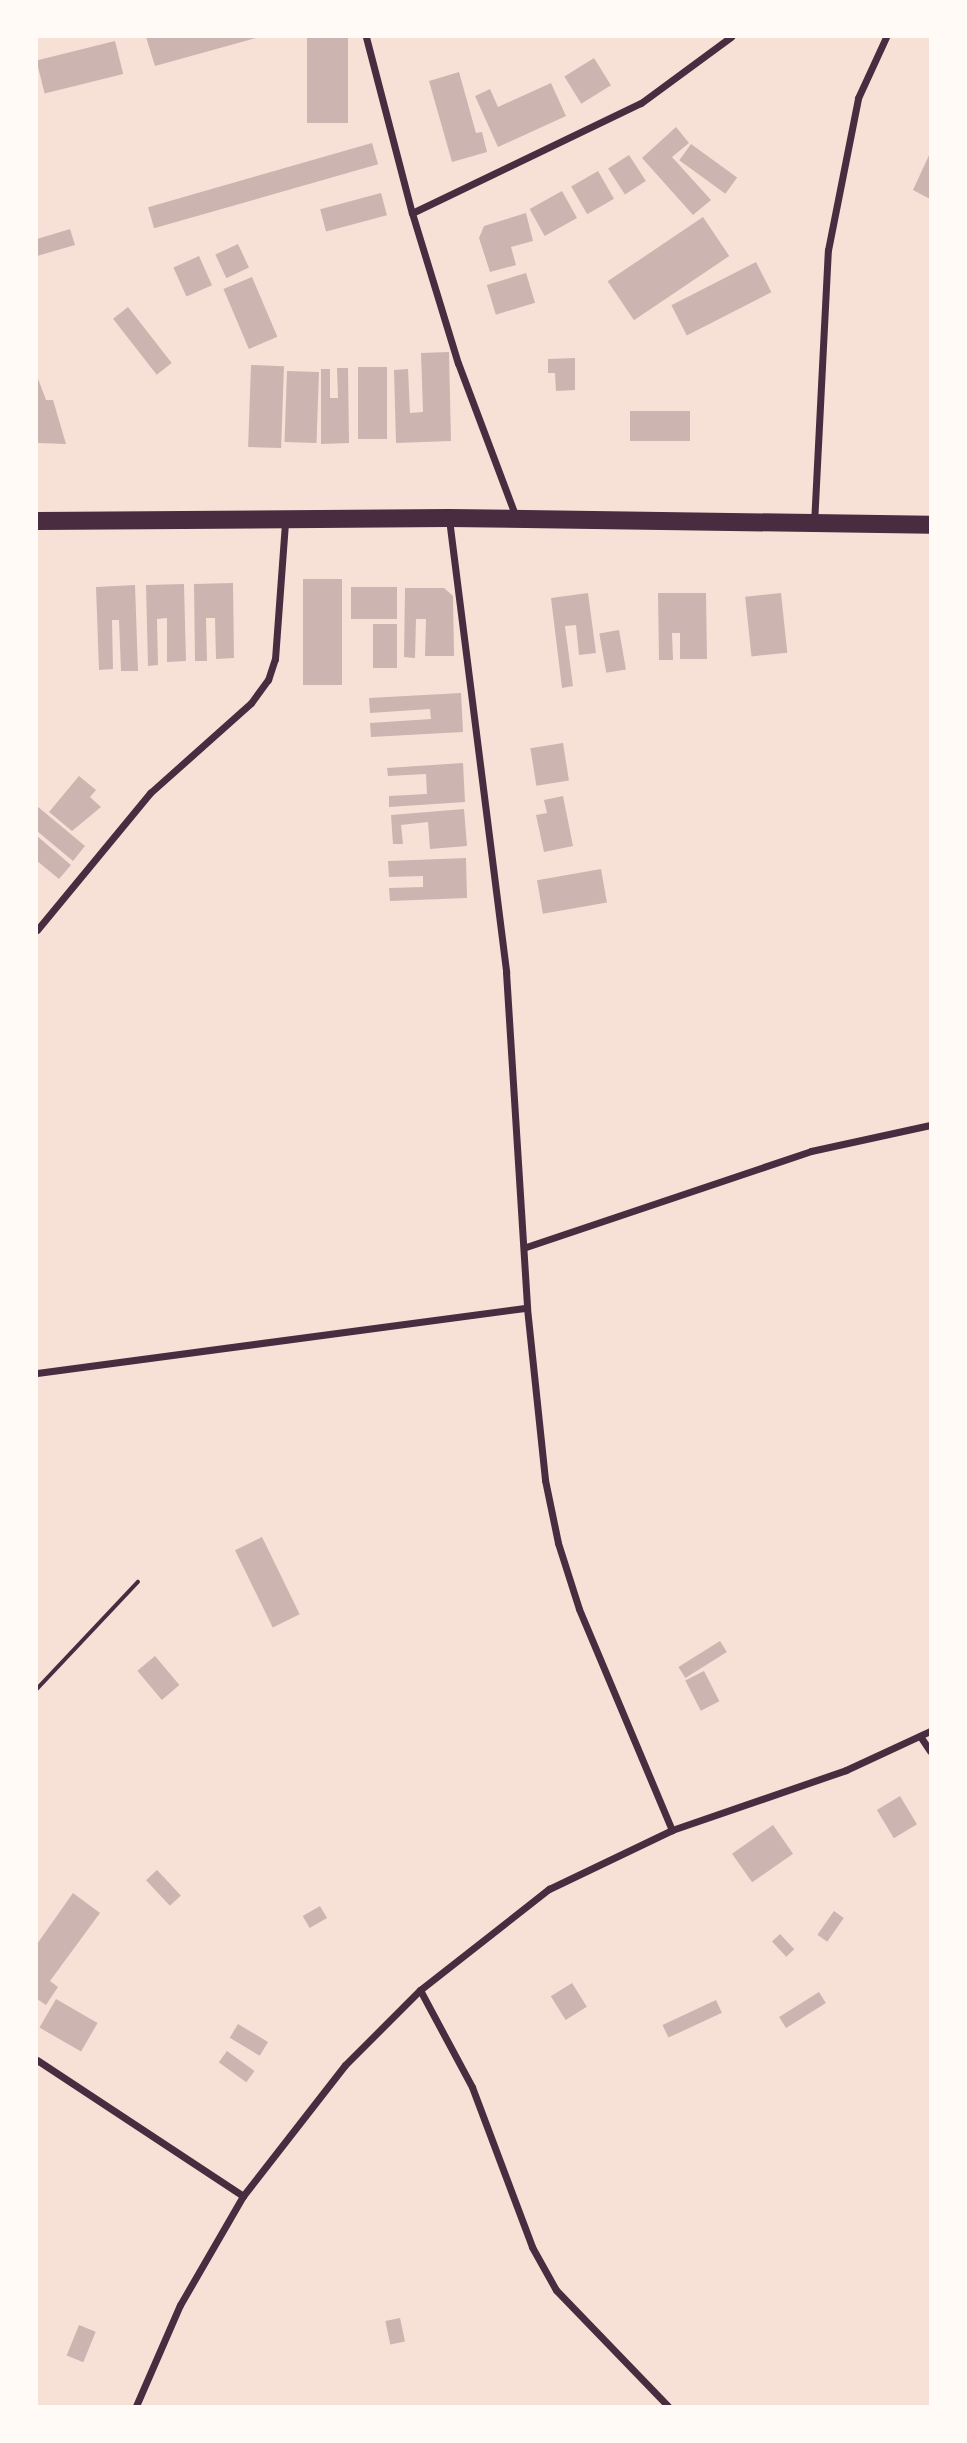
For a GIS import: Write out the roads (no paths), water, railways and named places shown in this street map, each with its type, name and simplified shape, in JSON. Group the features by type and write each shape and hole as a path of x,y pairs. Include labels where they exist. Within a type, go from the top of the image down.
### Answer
{"main road":[{"path":"37,521 449,518 930,525"}],"street":[{"path":"366,37 412,213 458,363 517,521"},
{"path":"412,213 641,103 731,37"},
{"path":"814,524 828,250 858,98 886,37"},
{"path":"449,518 506,972 526,1247 527,1308 545,1480 558,1543 612,1691 673,1830"},
{"path":"37,930 149,793 251,703 268,680 275,659 285,521"},
{"path":"526,1247 811,1151 930,1125"},
{"path":"37,1373 527,1308"},
{"path":"136,2406 180,2305 243,2196 345,2064 420,1990 549,1889 673,1830 846,1770 930,1731"},
{"path":"920,1736 930,1751"},
{"path":"420,1990 472,2087 532,2247 556,2290 668,2406"},
{"path":"37,2060 243,2196"}]}
